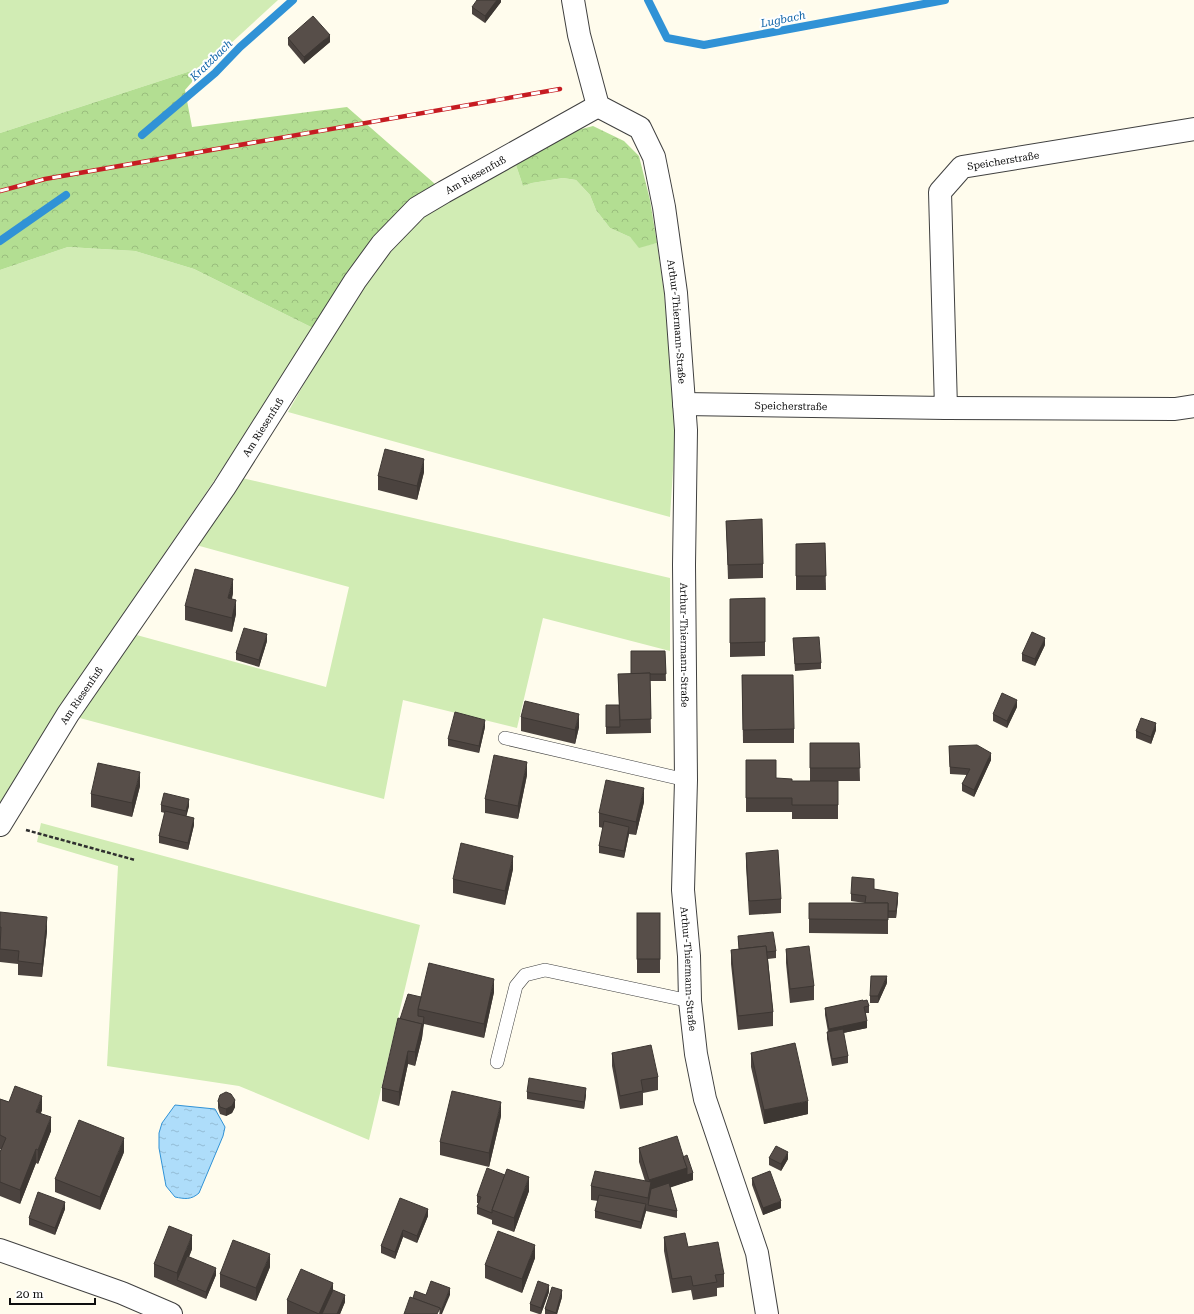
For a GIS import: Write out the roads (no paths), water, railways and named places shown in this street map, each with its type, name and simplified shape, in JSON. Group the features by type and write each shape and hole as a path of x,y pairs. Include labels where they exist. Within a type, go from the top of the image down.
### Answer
{"street":[{"path":"573,0 579,35 598,106"},
{"name":"Arthur-Thiermann-Straße","path":"598,106 640,128 654,158 664,208 676,293 686,430 684,565 686,780 683,890 689,956 690,1000 696,1054 705,1099 756,1253 767,1314"},
{"name":"Am Riesenfuß","path":"0,824 68,714 224,488 355,281 382,244 417,208 450,188 598,106"},
{"name":"Speicherstraße","path":"946,408 940,192 962,167 1194,129"},
{"name":"Speicherstraße","path":"684,404 946,408 1175,409 1194,406"},
{"path":"0,1250 122,1293 171,1314"}],"lane":[{"path":"505,738 686,780"},
{"path":"497,1062 516,986 525,975 546,970 690,1000"}],"water":[{"path":"175,1105 215,1109 225,1127 223,1136 199,1193 188,1198 175,1197 166,1186 159,1148 159,1133 162,1123"}],"waterway":[{"name":"Kratzbach","path":"142,135 215,73 240,47 293,0"},
{"name":"Lugbach","path":"648,0 667,38 704,45 945,0"},
{"name":"Kratzbach","path":"0,241 66,195"}],"railway":[{"path":"0,191 45,179 560,89"}]}
